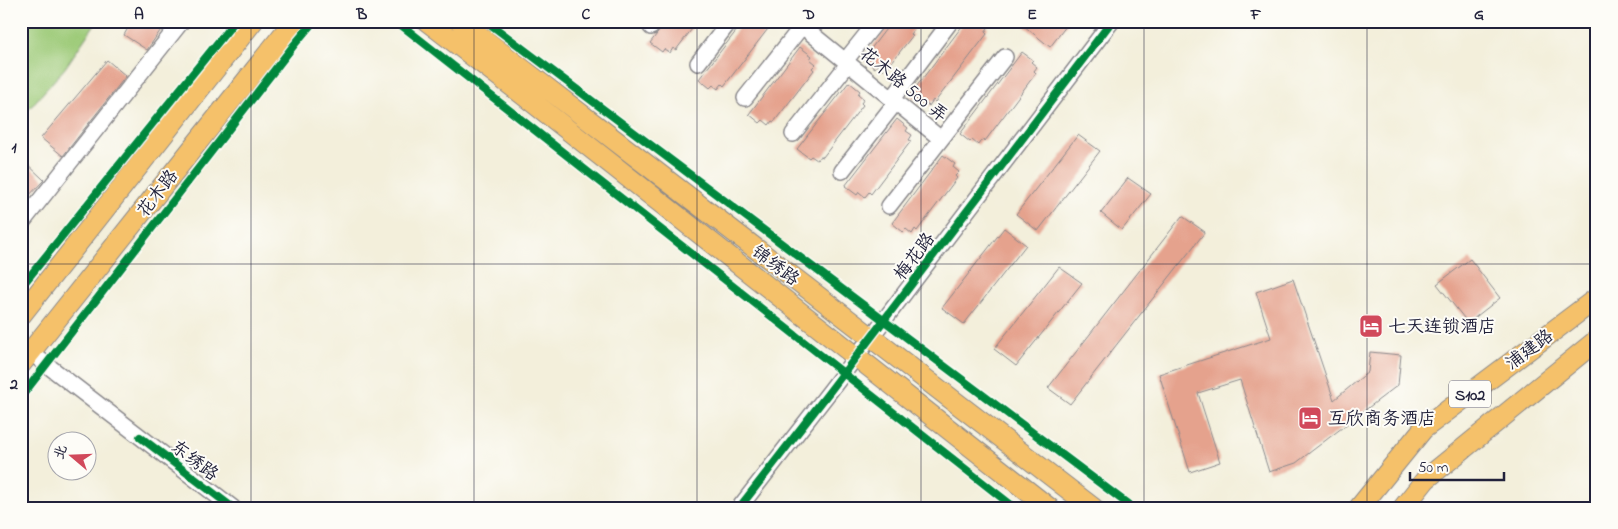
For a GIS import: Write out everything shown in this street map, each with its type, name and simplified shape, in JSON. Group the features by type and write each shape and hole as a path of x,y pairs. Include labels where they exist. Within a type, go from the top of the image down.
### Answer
{"main road":[{"name":"花木路","path":"21,315 253,21"},
{"name":"花木路","path":"25,354 294,21"},
{"name":"锦绣路","path":"427,21 1049,508"},
{"name":"锦绣路","path":"460,21 712,216 872,336 1093,508"},
{"name":"浦建路","path":"1359,508 1422,430 1597,298"},
{"name":"浦建路","path":"1404,508 1426,479 1597,340"}],"street":[{"path":"21,224 182,21"},
{"path":"698,63 730,21"},
{"path":"793,134 877,21"},
{"path":"842,171 951,21"},
{"name":"梅花路","path":"739,508 1112,21"},
{"path":"746,98 799,24"},
{"name":"花木路 500 弄","path":"799,24 941,139"},
{"path":"889,206 1005,57"},
{"name":"东绣路","path":"25,354 46,365 233,508"}],"green space":[{"path":"21,21 97,21 65,68 21,118"}],"building":[{"path":"132,21 167,21 147,50 124,35"},
{"path":"667,21 698,21 676,50 673,48 670,53 664,49 662,52 650,43"},
{"path":"744,21 774,21 724,86 722,84 718,89 713,85 710,88 699,79"},
{"path":"892,21 904,21 914,29 910,34 913,35 888,67 886,65 883,70 877,65 875,68 863,59"},
{"path":"966,21 979,21 988,28 985,32 987,34 935,102 933,100 929,106 923,101 921,103 910,95"},
{"path":"1018,21 1070,21 1050,47"},
{"path":"800,47 812,56 810,59 816,64 812,68 814,70 774,122 772,121 769,125 763,120 760,123 749,114"},
{"path":"1022,52 1033,60 1031,62 1037,67 1034,71 1036,73 985,141 982,139 978,145 972,140 970,142 960,134"},
{"path":"107,60 126,76 63,156 41,138"},
{"path":"849,82 860,91 858,94 864,99 861,103 863,105 823,157 820,156 817,160 811,156 809,158 797,149"},
{"path":"897,119 908,128 906,131 912,135 909,140 911,141 871,194 869,192 865,197 859,192 857,195 845,186"},
{"path":"1078,135 1100,151 1038,231 1016,214"},
{"path":"943,155 955,164 953,167 959,172 955,176 957,178 917,231 915,229 912,234 906,229 903,232 892,223"},
{"path":"21,158 44,180 21,204"},
{"path":"1128,178 1151,194 1122,230 1101,213"},
{"path":"1182,216 1205,232 1070,404 1048,388"},
{"path":"1004,228 1026,245 964,324 942,308"},
{"path":"1470,259 1500,298 1468,323 1437,284"},
{"path":"1059,267 1082,283 1016,366 994,349"},
{"path":"1293,279 1334,400 1368,372 1370,352 1401,355 1398,385 1296,463 1269,472 1240,380 1198,393 1220,462 1190,472 1159,374 1271,338 1256,292"}],"cycle path":[{"path":"21,287 235,21"},
{"path":"21,397 314,21"},
{"path":"396,21 1015,508"},
{"path":"486,21 1133,508"},
{"path":"739,508 1112,21"},
{"path":"140,437 233,508"}],"place":[{"name":"七天连锁酒店","path":"1371,326"},
{"name":"互欣商务酒店","path":"1310,418"}]}
